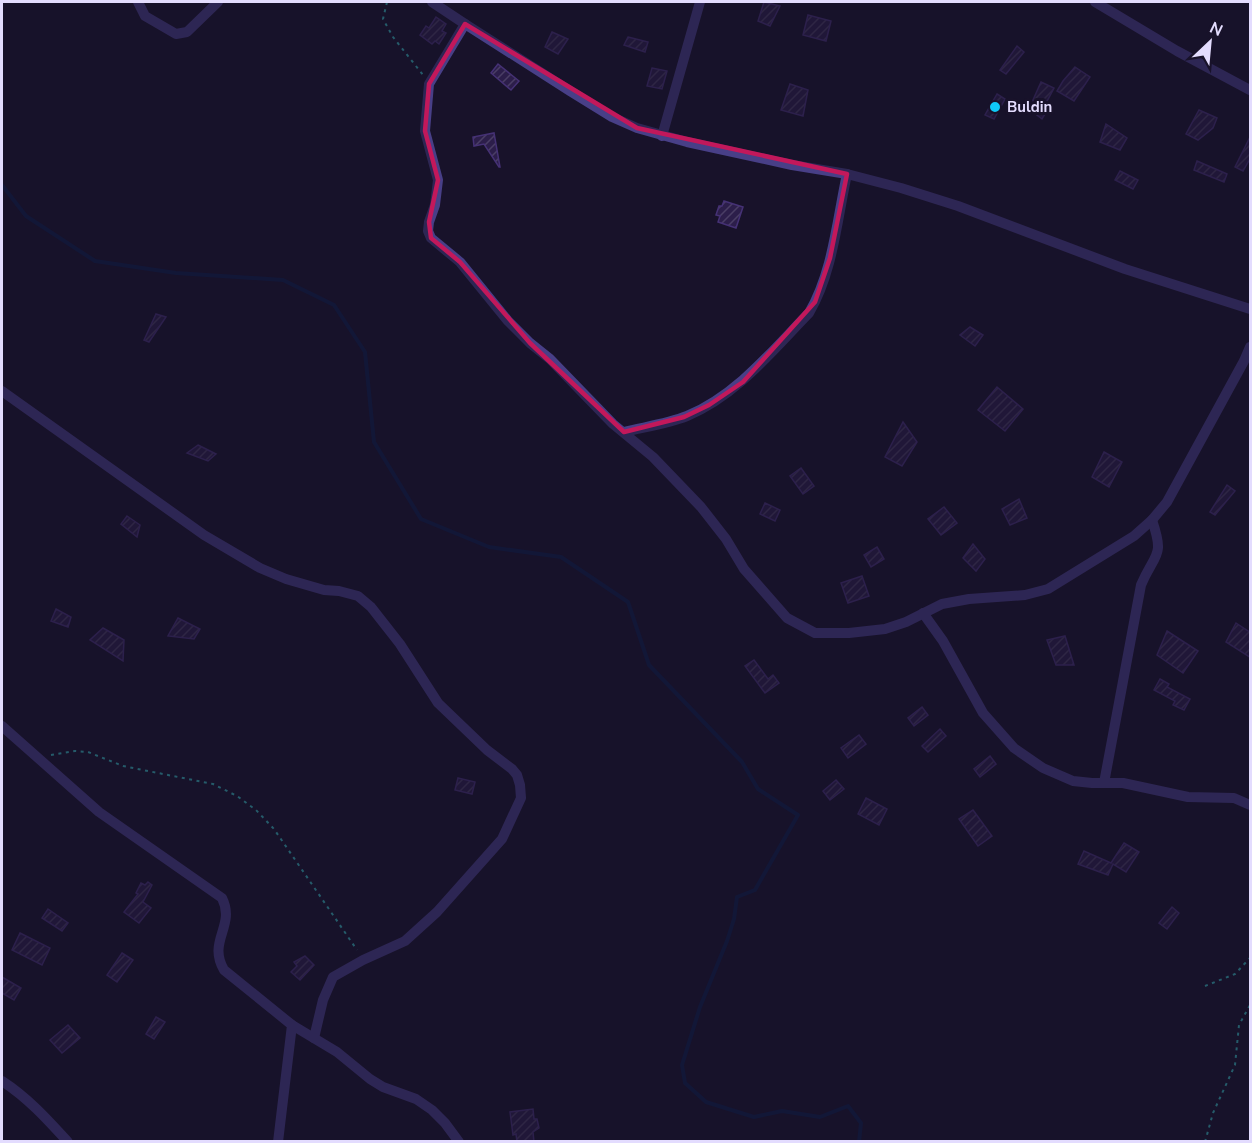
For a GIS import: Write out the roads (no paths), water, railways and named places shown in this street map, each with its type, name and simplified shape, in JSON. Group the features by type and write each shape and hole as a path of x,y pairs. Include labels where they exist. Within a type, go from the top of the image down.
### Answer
{"street":[{"path":"138,2 145,16 176,34 188,32 218,2"},
{"path":"432,2 551,80 612,117 637,128 662,136 756,157 873,180 958,206 1125,269 1251,309"},
{"path":"662,136 700,2"},
{"path":"1095,2 1177,51 1251,90"},
{"path":"465,24 429,84 425,131 438,180 435,205 429,222 428,231 431,238 460,262 508,321 530,343 550,359 613,424 653,457 701,507 726,539 759,589 787,618 800,627 815,633 849,633 885,629 906,622 942,604 1025,595 1048,589 1134,536 1167,502 1251,346"},
{"path":"624,432 684,417 709,405 743,381 809,313 830,258 847,174"},
{"path":"2,391 204,535 260,568 286,579 324,590 358,596 371,606 400,644 438,703 516,775 520,784 521,798 502,839 437,912 405,941 333,977 322,1000 314,1038"},
{"path":"1104,783 1141,585 1146,572 1157,558 1160,542 1152,520"},
{"path":"923,613 943,641 983,713 1014,748 1043,768 1072,780 1123,783 1188,797 1234,798 1251,805"},
{"path":"2,726 99,812 222,898 228,914 217,951 219,962 224,970 292,1024 337,1052 370,1079 383,1087 417,1100 432,1110 459,1142"},
{"path":"278,1142 292,1024"},
{"path":"2,1081 40,1112 68,1142"}],"waterway":[{"path":"2,185 26,216 95,261 176,273 283,280 334,305 365,352 374,442 421,519 489,547 561,557 628,602 649,665 742,762 758,789 798,815 755,890 737,897 734,919 727,941 700,1007 682,1065 685,1083 706,1102 754,1117 782,1111 820,1117 848,1106 861,1123 859,1142"}],"place":[{"name":"Buldin","path":"995,107"}]}
